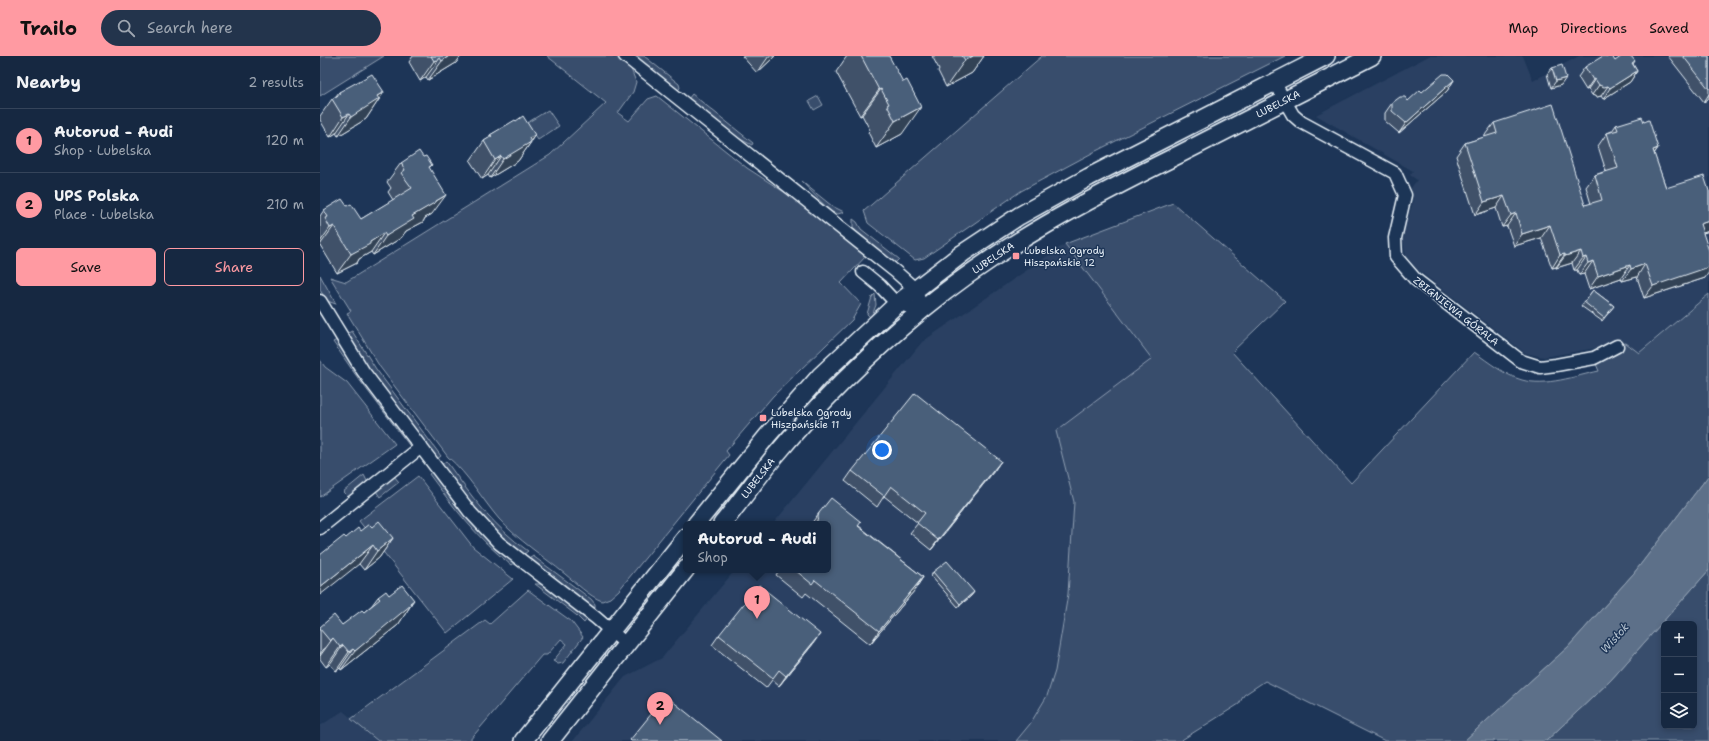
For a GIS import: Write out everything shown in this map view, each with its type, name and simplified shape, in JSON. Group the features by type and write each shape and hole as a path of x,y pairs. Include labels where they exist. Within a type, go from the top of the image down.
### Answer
{"main road":[{"name":"LUBELSKA","path":"698,521 742,467 820,376 897,304 963,253 1019,216 1051,198 1326,56"},
{"name":"LUBELSKA","path":"724,521 779,452 827,398 870,355 922,310 1001,252 1065,213 1372,56"},
{"path":"742,467 743,474 746,477 750,479 758,479"},
{"path":"523,741 683,541"},
{"path":"550,741 684,573"}],"street":[{"path":"625,56 896,272 915,289 922,310"},
{"name":"ZBIGNIEWA GÓRALA","path":"1274,82 1293,116 1300,122 1395,173 1405,195 1395,238 1396,257 1415,279 1521,362 1540,367 1556,365 1594,358 1618,346"},
{"path":"863,272 880,286 897,304 922,310"},
{"path":"320,301 363,371 470,512 499,543 611,630 626,644"},
{"path":"320,528 421,447"}],"shaded area":[{"path":"320,56 384,56 320,96"},
{"path":"547,56 615,56 631,69 636,82 633,92 618,113 629,121 648,99 657,96 747,168 798,201 866,256 841,283 861,304 852,320 773,396 726,451 729,455 619,590 610,598 602,601 592,596 522,541 499,519 469,479 448,457 380,367 347,313 351,311 330,277 346,282 550,155 606,103"},
{"path":"638,56 644,56 679,84 680,88 678,90 676,89 637,58"},
{"path":"1042,56 1285,56 1094,152 1021,191 924,258 915,260 868,223 864,211"},
{"path":"1429,56 1523,56 1533,81 1579,56 1709,56 1709,294 1638,353 1626,343 1544,357 1525,353 1418,270 1406,256 1402,237 1413,202 1411,188 1417,180 1410,175 1413,171 1316,115"},
{"path":"692,94 753,143 752,145 738,138 688,99"},
{"path":"818,96 823,105 814,110 809,101"},
{"path":"548,110 559,126 538,140 527,123"},
{"path":"801,181 832,206 844,212 838,214 831,212"},
{"path":"1173,203 1285,301 1232,352 1351,483 1474,352 1509,375 1531,382 1551,382 1599,371 1596,364 1616,354 1622,349 1622,344 1626,343 1639,353 1709,294 1709,475 1634,573 1568,647 1464,741 1385,741 1265,681 1244,695 1239,704 1180,741 1016,741 1030,724 1047,696 1055,671 1068,594 1074,502 1056,431 1152,359 1065,244"},
{"path":"853,219 857,222 861,229 899,259 895,263 857,233 853,227"},
{"path":"1065,244 1152,359 1056,431 1074,502 1068,594 1055,671 1047,696 1030,724 1016,741 573,741 625,677 662,658 733,573 831,573 831,521 775,521 922,342"},
{"path":"320,275 336,304 327,301 320,290"},
{"path":"875,294 876,305 871,318 867,314 872,297"},
{"path":"352,331 376,369 441,456 437,459 356,350 346,334"},
{"path":"337,340 349,359 408,439 409,445 355,374 333,342"},
{"path":"320,360 325,367 347,383 395,444 320,497"},
{"path":"446,461 464,486 493,521 528,551 523,555 489,524 441,465"},
{"path":"433,471 476,527 488,540 515,562 511,565 499,555 467,522 429,474"},
{"path":"364,475 368,483 348,497 343,492"},
{"path":"394,476 399,482 380,497 376,491"},
{"path":"418,476 473,547 513,579 447,633 359,521"},
{"path":"533,556 591,599 595,604 595,609 529,559"},
{"path":"1709,570 1709,741 1546,741 1610,681 1661,624 1661,729 1697,729 1697,621 1664,621"},
{"path":"535,584 543,584 583,614 587,619 584,623 576,615"},
{"path":"528,590 571,621 583,637 563,663 558,664 553,661 567,644 561,639 547,655 542,655 469,741 378,741 351,719 485,620 490,624"},
{"path":"343,711 378,741 320,741 320,726"}],"water":[{"name":"Wisłok","path":"1709,475 1709,570 1664,621 1661,621 1661,624 1610,681 1546,741 1464,741 1568,647 1634,573"}],"building":[{"path":"431,56 449,56 442,61 440,58 434,61"},
{"path":"861,56 889,56 903,82 907,80 921,107 895,121 887,105 889,104 881,89 879,90"},
{"path":"962,56 973,56 965,60"},
{"path":"1603,56 1612,56 1615,61 1622,56 1631,56 1635,61 1632,63 1637,71 1610,88 1608,86 1604,87 1599,85 1595,79 1593,80 1585,67"},
{"path":"1683,56 1709,56 1709,89"},
{"path":"1562,65 1566,78 1556,81 1552,68"},
{"path":"372,74 384,92 377,96 379,99 351,117 349,114 343,117 332,99 340,94 339,92"},
{"path":"1443,74 1448,74 1454,80 1406,123 1392,111 1392,103 1400,97 1405,97 1408,101 1420,90 1422,92"},
{"path":"1553,104 1585,205 1602,200 1595,175 1618,168 1607,133 1618,130 1616,125 1642,117 1644,122 1649,120 1658,148 1653,150 1666,188 1704,176 1709,191 1709,221 1700,224 1709,251 1709,267 1653,286 1645,264 1631,269 1630,265 1598,276 1593,261 1588,263 1586,257 1583,258 1581,251 1565,256 1565,254 1560,255 1550,225 1522,234 1516,213 1511,215 1504,196 1484,202 1465,143 1497,133 1494,123"},
{"path":"523,116 535,135 529,138 531,142 503,159 501,156 495,160 484,141 492,136 490,135"},
{"path":"419,151 423,157 426,156 432,165 429,167 446,195 412,216 414,219 386,236 384,233 370,242 370,244 351,254 334,226 330,228 325,218 328,217 324,210 342,199 347,206 351,204 361,219 412,188 401,173 405,170 401,163"},
{"path":"1593,290 1614,306 1604,318 1584,302"},
{"path":"915,393 1001,461 938,540 917,523 925,513 891,486 884,496 852,471"},
{"path":"831,498 861,522 858,526 923,577 879,631 815,580 812,584 799,573 831,573 831,521 817,521 819,513"},
{"path":"379,521 393,538 377,551 373,545 320,587 320,555 344,536 346,538 358,528 360,531 369,524 372,527"},
{"path":"947,561 974,592 960,604 933,572"},
{"path":"402,585 414,600 410,603 411,605 355,651 353,649 349,652 343,645 340,647 333,638 330,641 320,629 320,627 334,615 342,625 362,610 364,612 380,599 378,597 386,591 389,595"},
{"path":"759,585 820,634 786,676 779,670 773,678 719,635"},
{"path":"666,696 722,741 631,741 630,740"}],"place":[{"name":"Lubelska Ogrody Hiszpańskie 12","path":"1016,256"},
{"name":"Lubelska Ogrody Hiszpańskie 11","path":"763,418"},
{"name":"Autorud - Audi","path":"757,619"},
{"name":"UPS Polska","path":"660,725"}]}
